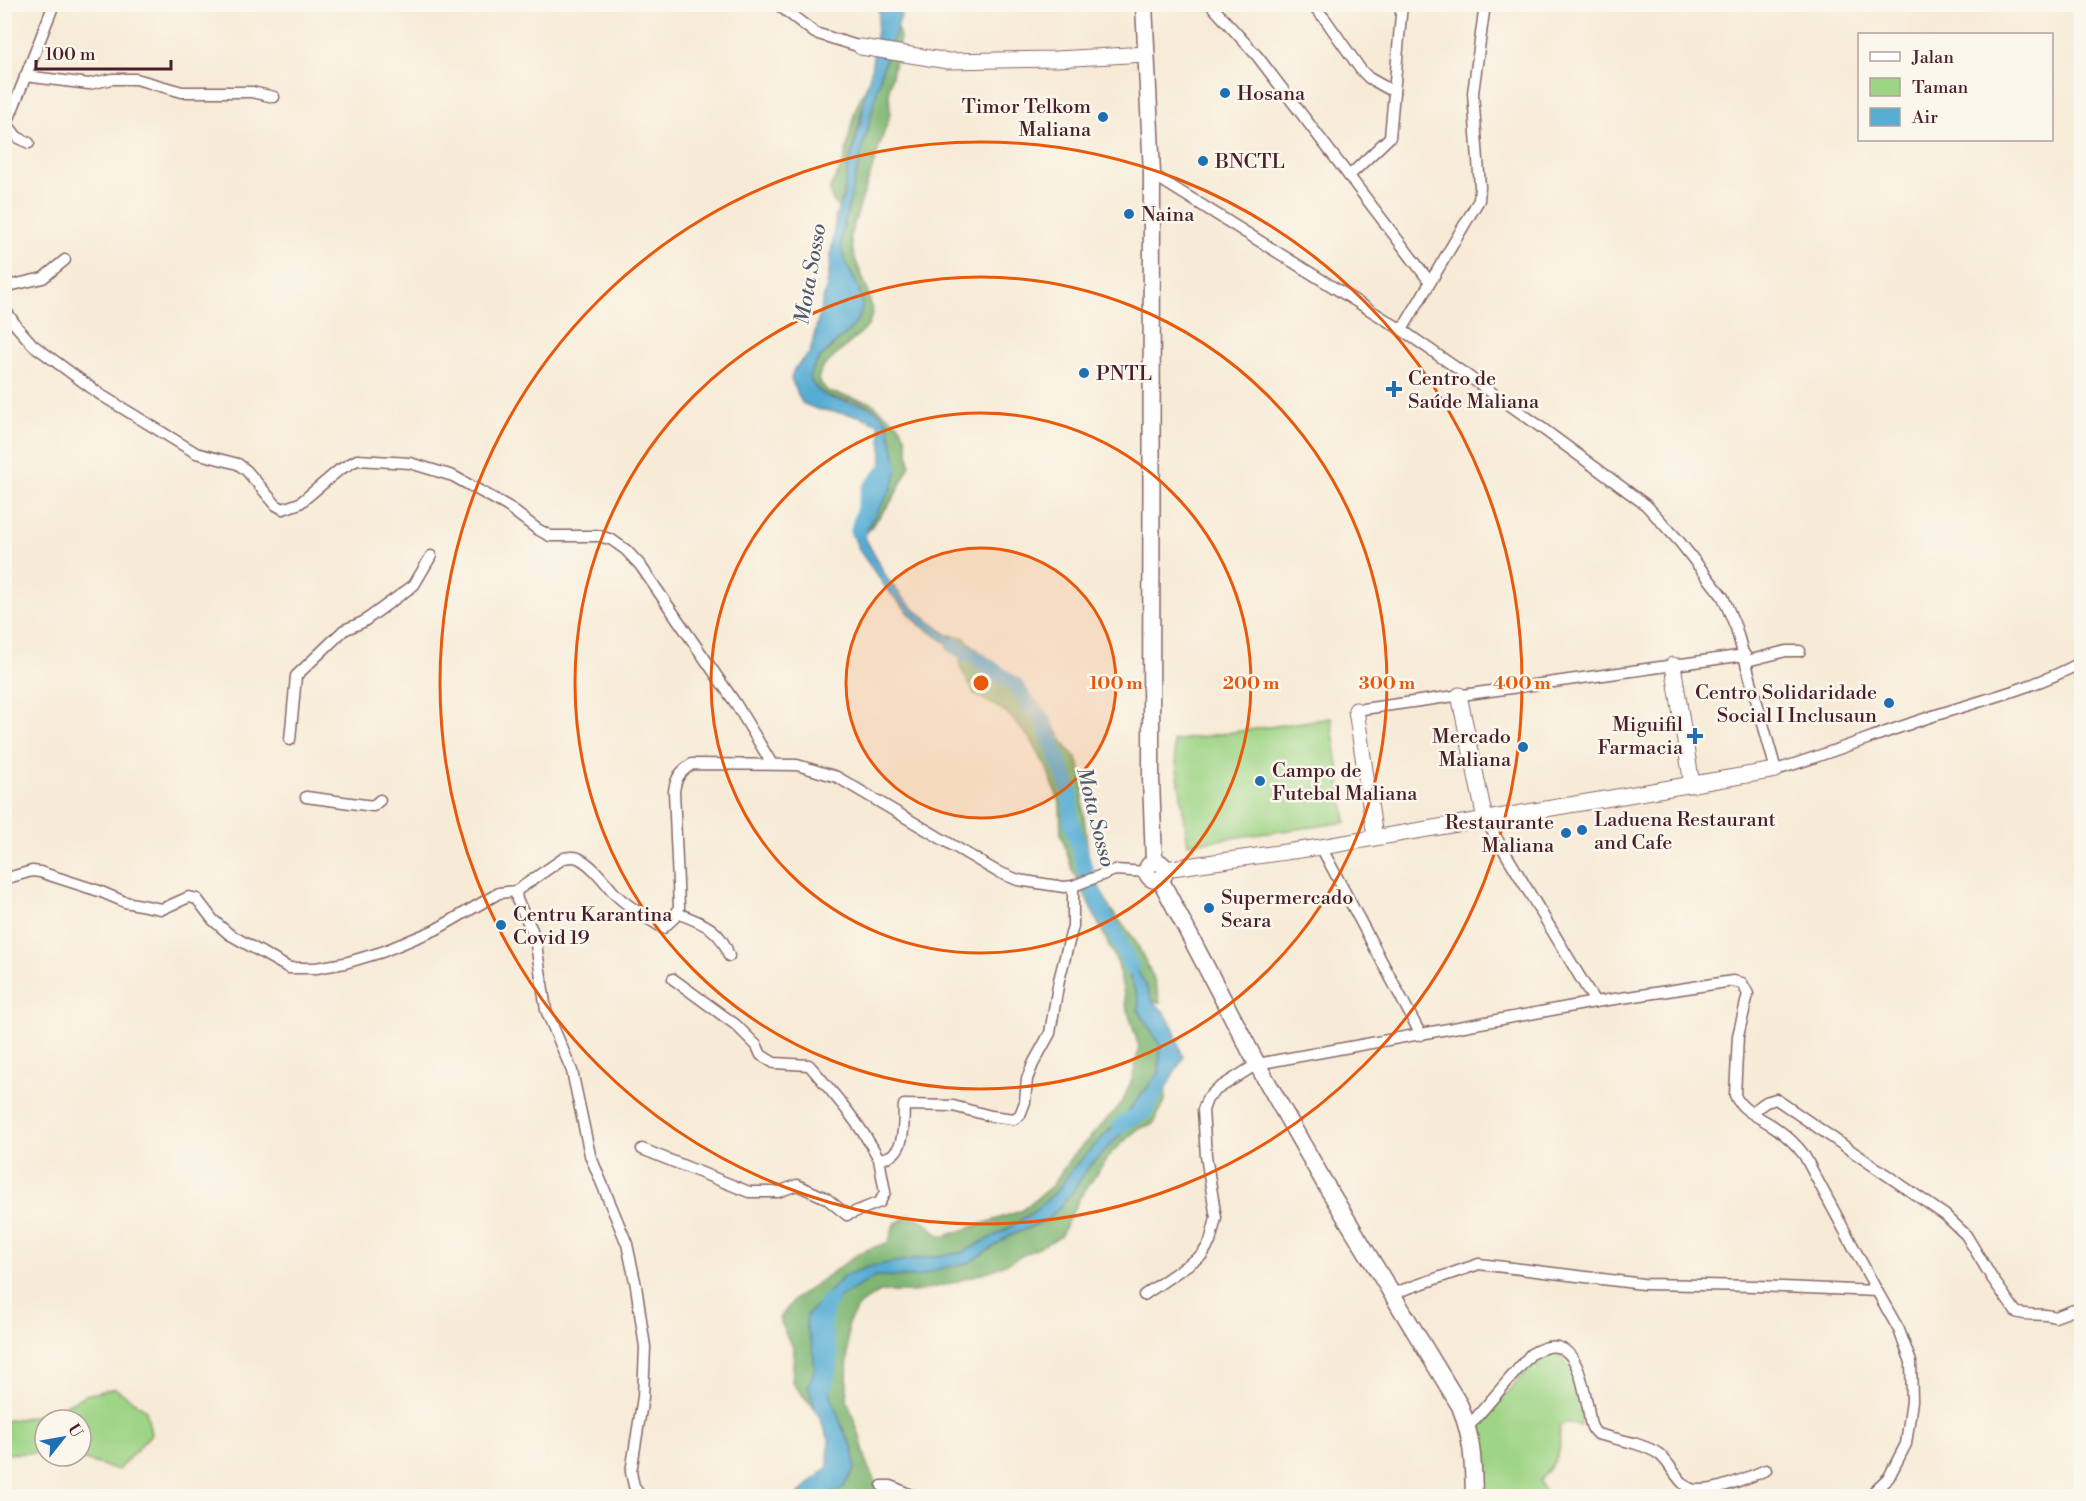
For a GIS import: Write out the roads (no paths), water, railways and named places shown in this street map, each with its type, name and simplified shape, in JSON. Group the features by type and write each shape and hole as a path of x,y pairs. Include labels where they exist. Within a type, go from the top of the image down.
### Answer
{"main road":[{"path":"1144,4 1152,174 1150,779 1156,870 1257,1064 1391,1294 1460,1406 1472,1447 1474,1497"}],"street":[{"path":"29,143 16,137 6,128 54,4"},
{"path":"777,4 815,33 861,47 897,54 948,60 1056,59 1147,54"},
{"path":"1210,4 1258,57 1430,282"},
{"path":"1312,4 1361,70 1369,78 1394,92"},
{"path":"1349,176 1390,137 1402,4"},
{"path":"1402,330 1479,200 1473,93 1485,4"},
{"path":"25,76 89,84 112,79 136,79 182,92 252,92 274,97"},
{"path":"1152,174 1402,330 1531,420 1646,505 1679,540 1723,597 1737,628 1776,770"},
{"path":"4,286 43,278 65,260"},
{"path":"4,308 33,345 101,395 196,453 238,464 247,471 276,505 283,509 300,503 339,470 357,460 410,463 453,476 507,506 550,536 600,536 612,540 626,550 640,565 736,704 772,764"},
{"path":"290,740 296,676 344,630 363,622 414,585 431,556"},
{"path":"1375,837 1356,711 1673,665 1800,651"},
{"path":"4,879 32,871 40,872 125,902 162,909 189,897 197,899 213,920 229,934 289,968 298,969 345,963 382,952 435,930 499,893 516,891 564,858 571,856 578,857 586,863 617,896 663,928 675,917 679,907 674,791 676,777 692,764 797,765 837,777 996,871 1018,880 1054,886 1073,886 1115,870 1156,870 1321,847 1776,770 1841,750 1918,721 1981,702 2044,679 2082,662"},
{"path":"1673,665 1692,785"},
{"path":"1459,695 1485,819 1595,1002"},
{"path":"306,797 373,806 380,800"},
{"path":"1321,847 1421,1035"},
{"path":"879,1159 893,1155 899,1147 904,1105 953,1106 991,1116 1014,1119 1020,1115 1025,1102 1027,1079 1050,1033 1059,980 1073,926 1073,886"},
{"path":"516,891 517,900 532,930 536,944 546,1010 572,1071 590,1155 627,1244 636,1286 645,1347 643,1397 631,1472 634,1486 640,1497"},
{"path":"677,913 718,933 724,941 729,956"},
{"path":"642,1149 749,1192 778,1192 797,1185 826,1198 847,1215 880,1202 885,1192 879,1159 869,1141 838,1098 809,1065 774,1063 761,1055 757,1046 736,1025 673,979"},
{"path":"1144,1295 1202,1255 1210,1242 1216,1218 1206,1156 1203,1110 1207,1099 1216,1090 1257,1064 1595,1002 1733,981 1742,983 1748,994 1738,1036 1735,1095 1738,1102 1795,1143 1804,1155 1899,1330 1911,1362 1912,1401 1906,1444 1889,1477 1869,1497"},
{"path":"1752,1112 1766,1102 1776,1099 1945,1215 1966,1235 2016,1312 2028,1315 2046,1314 2055,1317 2082,1306"},
{"path":"1391,1294 1479,1264 1643,1284 1877,1291"},
{"path":"1468,1427 1531,1354 1541,1348 1555,1346 1569,1352 1576,1362 1590,1425 1597,1434 1646,1448 1658,1454 1688,1488 1710,1489 1734,1483 1766,1470"},
{"path":"882,1486 891,1486 913,1497"}],"water":[{"path":"878,5 900,5 901,16 882,70 841,236 845,261 861,296 860,314 848,332 821,357 809,378 825,395 871,408 879,413 887,423 895,456 896,475 891,490 864,536 888,580 903,598 966,649 982,667 920,625 887,589 859,550 854,537 856,523 867,507 882,465 879,424 860,416 816,409 802,403 791,379 794,369 810,353 828,280 836,215 843,198 871,72 879,14"},
{"path":"1118,946 1126,950 1152,1001 1164,1012 1173,1027 1183,1058 1166,1087 1087,1169 1068,1198 1047,1220 1009,1236 969,1263 938,1269 919,1277 876,1276 837,1299 820,1325 822,1344 833,1368 829,1389 842,1427 853,1449 855,1468 843,1488 824,1496 796,1496 828,1467 829,1439 808,1386 815,1369 813,1348 806,1326 807,1315 844,1276 868,1267 893,1262 961,1253 1004,1231 1036,1210 1058,1190 1072,1169 1130,1109 1159,1073 1160,1046 1138,1009 1139,1000"}],"waterway":[{"name":"Mota Sosso","path":"858,532 869,490 890,466"},
{"name":"Mota Sosso","path":"954,646 1015,685 1028,704 1042,717 1070,791 1071,820 1086,873 1101,910 1131,967"},
{"name":"Mota Sosso","path":"1120,1126 1144,1112 1159,1086"},
{"name":"Mota Sosso","path":"825,1384 831,1357 823,1329 826,1303 831,1300"}],"place":[{"name":"Hosana","path":"1225,93"},
{"name":"Timor Telkom Maliana","path":"1103,117"},
{"name":"BNCTL","path":"1203,161"},
{"name":"Naina","path":"1129,214"},
{"name":"PNTL","path":"1084,373"},
{"name":"Centro de Saúde Maliana","path":"1394,389"},
{"name":"Centro Solidaridade Social I Inclusaun","path":"1889,703"},
{"name":"Miguifil Farmacia","path":"1695,736"},
{"name":"Mercado Maliana","path":"1523,747"},
{"name":"Campo de Futebal Maliana","path":"1260,781"},
{"name":"Laduena Restaurant and Cafe","path":"1582,830"},
{"name":"Restaurante Maliana","path":"1566,833"},
{"name":"Supermercado Seara","path":"1209,908"},
{"name":"Centru Karantina Covid 19","path":"501,925"}]}
